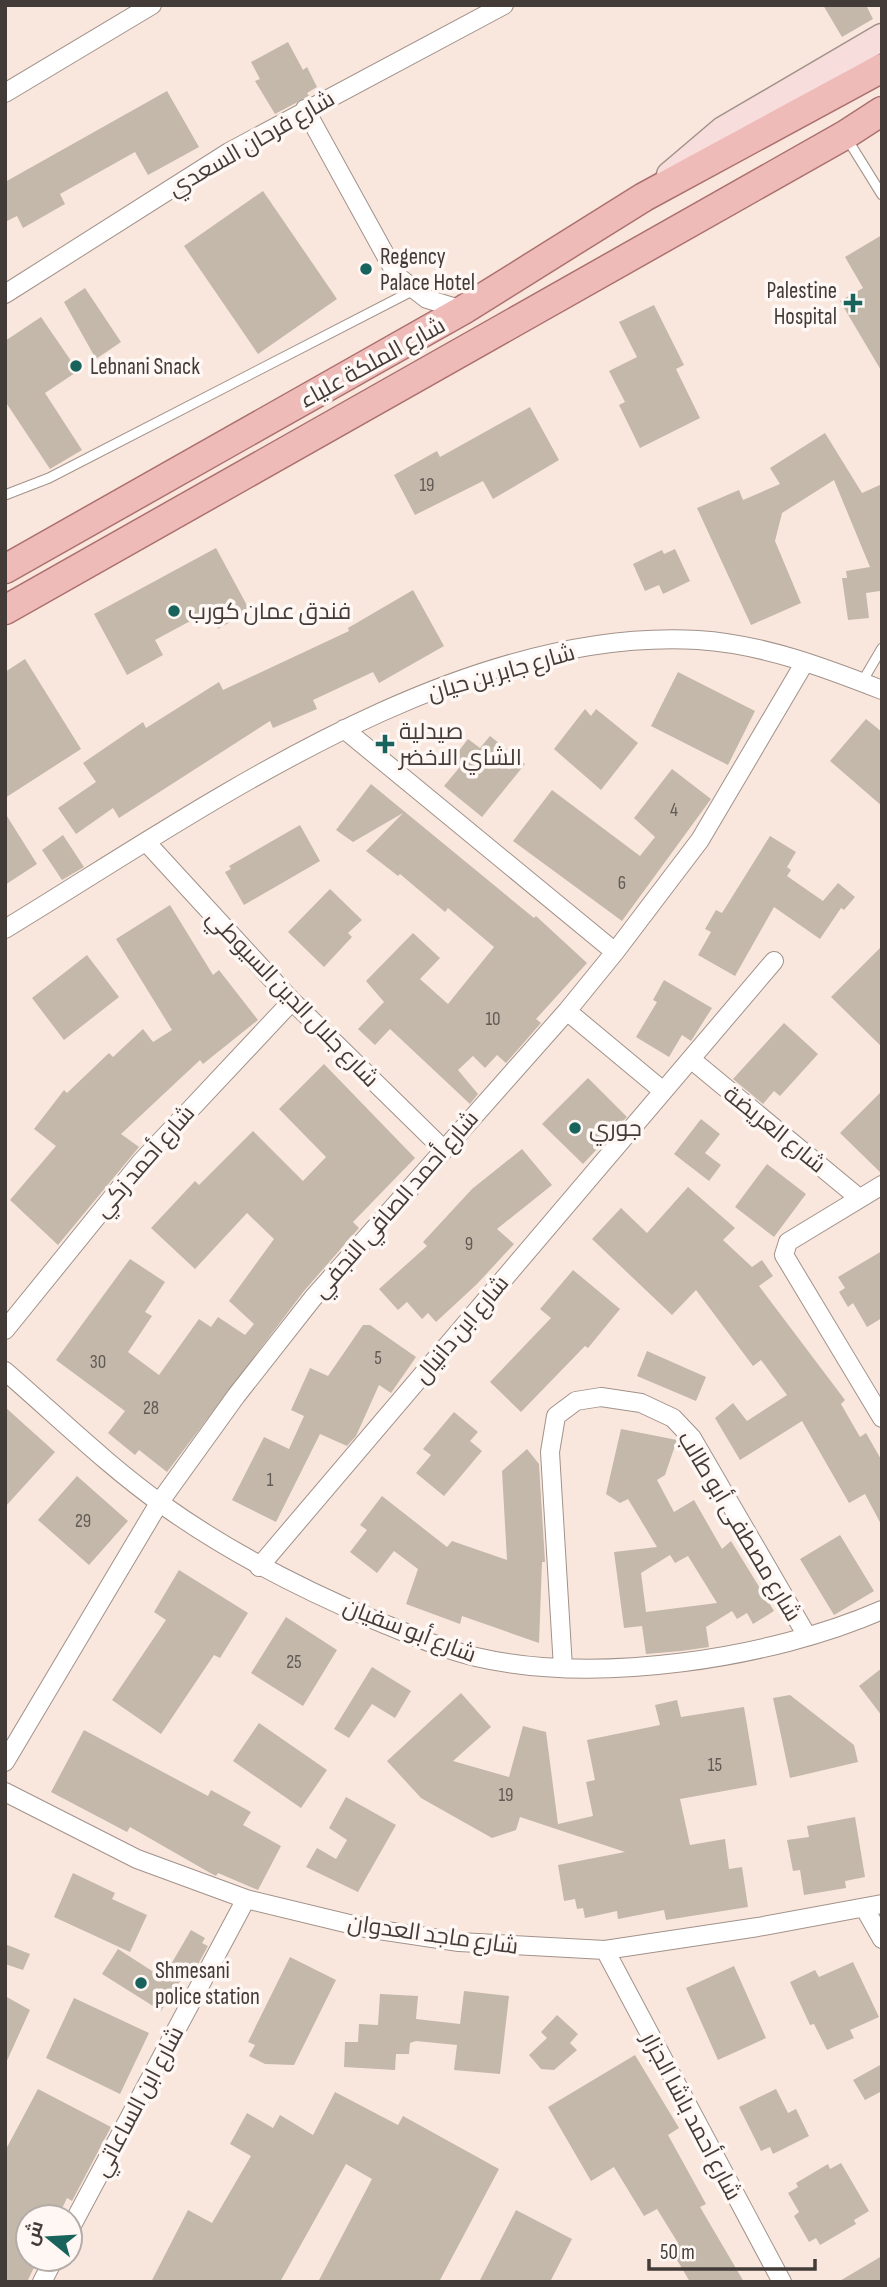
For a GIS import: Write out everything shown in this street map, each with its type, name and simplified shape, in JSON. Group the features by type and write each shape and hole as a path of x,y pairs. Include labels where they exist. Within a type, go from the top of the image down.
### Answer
{"main road":[{"name":"شارع الملكة علياء","path":"5,569 463,310 644,197 882,68"},
{"name":"شارع الملكة علياء","path":"5,610 845,135 882,111"}],"street":[{"path":"5,93 152,5"},
{"name":"شارع فرحان السعدي","path":"5,294 229,152 504,5"},
{"path":"644,197 723,130 882,37"},
{"path":"306,109 387,261 412,291 436,303 463,310"},
{"name":"شارع جابر بن حيان","path":"5,929 344,729 466,678 562,652 629,641 699,640 754,647 882,690"},
{"name":"شارع أحمد الصافي النجفي","path":"5,1762 159,1503 236,1396 313,1298 567,1011 615,952 700,840 805,662"},
{"path":"344,729 615,952"},
{"name":"شارع جلال الدين السيوطي","path":"147,843 292,1001 443,1149"},
{"name":"شارع ابن دانيال","path":"259,1567 774,961"},
{"name":"شارع أحمد زكي","path":"5,1330 141,1162 292,1001"},
{"path":"567,1011 663,1091"},
{"name":"شارع العريضة","path":"692,1060 859,1198"},
{"path":"882,1185 788,1242 784,1255 882,1418"},
{"name":"شارع أبو سفيان","path":"5,1371 159,1503 259,1567 424,1640 485,1659 563,1668 683,1661 752,1651 807,1636 882,1610"},
{"name":"شارع مصطفى أبو طالب","path":"563,1668 550,1452 556,1416 576,1401 601,1397 641,1403 673,1418 692,1438 807,1636"},
{"name":"شارع ماجد العدوان","path":"5,1792 137,1859 246,1899 366,1928 459,1942 605,1950 873,1906"},
{"name":"شارع ابن الساعاتي","path":"84,2203 246,1899"},
{"path":"873,1906 882,1939"},
{"name":"شارع أحمد باشا الجزار","path":"605,1950 782,2282"}],"lane":[{"path":"845,135 882,195"},
{"path":"5,495 49,478 412,291"},
{"path":"862,682 882,648"}],"building":[{"path":"823,5 866,5 873,19 842,37"},
{"path":"288,42 303,70 307,67 317,87 307,93 309,96 275,114 255,81 260,79 251,62"},
{"path":"167,91 199,147 148,175 135,152 60,194 65,204 23,228 17,216 5,222 5,182"},
{"path":"263,191 337,299 258,354 184,246"},
{"name":"Palestine Hospital","path":"882,235 882,372 840,301 863,288 845,257"},
{"path":"85,288 121,342 96,359 64,302"},
{"path":"654,305 684,365 676,369 700,418 640,448 619,405 625,402 609,371 637,357 619,322"},
{"path":"41,317 78,371 45,393 82,450 50,469 5,401 5,341"},
{"path":"530,407 559,460 493,499 483,481 415,515 394,475 437,451 440,457"},
{"path":"825,433 862,493 882,484 882,594 880,591 866,593 869,618 848,620 842,578 847,578 846,571 870,567 834,480 782,513 775,541 801,603 751,625 697,508 739,490 743,500 780,484 770,468"},
{"name":"فندق عمان كورب","path":"216,548 250,611 218,629 209,611 155,640 163,655 127,675 94,614"},
{"path":"675,549 690,581 663,594 659,585 645,591 633,564 662,550 664,554"},
{"path":"413,590 444,646 379,683 373,672 313,700 317,709 273,728 270,721 119,818 113,808 76,834 58,808 96,782 83,763 143,722 146,728 219,682 223,690 349,631 348,628"},
{"path":"25,659 81,749 5,798 5,672"},
{"path":"678,672 755,711 728,765 651,726"},
{"path":"585,709 591,716 596,709 638,743 601,790 554,749"},
{"path":"866,719 882,732 882,806 830,761"},
{"path":"490,736 525,764 482,817 444,786 459,768 451,761 468,739 480,748"},
{"path":"672,769 711,799 622,921 513,841 552,790 640,856 655,837 634,818"},
{"path":"371,784 534,918 536,916 587,963 536,1019 541,1023 506,1063 497,1055 485,1068 473,1056 458,1070 478,1094 470,1104 390,1029 375,1045 358,1029 384,1002 366,981 413,933 440,958 420,979 448,1004 494,947 448,908 445,912 400,874 398,876 366,851 403,813 353,842 336,830"},
{"path":"5,813 37,864 5,885"},
{"path":"300,825 320,861 244,905 225,872 231,869 229,866"},
{"path":"63,835 84,867 62,880 42,850"},
{"path":"770,836 796,852 787,867 791,870 787,876 823,901 838,883 855,897 844,910 841,908 820,939 774,907 735,976 698,955 711,932 705,929 716,910 722,913"},
{"path":"330,889 362,920 348,933 352,937 324,967 288,932"},
{"path":"170,905 213,975 219,970 258,1020 203,1064 200,1060 121,1134 139,1147 58,1245 10,1200 56,1146 34,1129 64,1090 67,1093 109,1053 113,1057 143,1029 153,1042 172,1030 116,939"},
{"path":"882,946 882,1047 831,997"},
{"path":"87,955 119,997 64,1040 32,998"},
{"path":"664,980 712,1008 691,1041 682,1035 669,1057 636,1037 657,1002 653,1000"},
{"path":"784,1023 818,1054 780,1096 774,1091 763,1104 733,1079"},
{"path":"324,1064 415,1158 353,1222 359,1228 304,1291 167,1472 139,1450 135,1455 108,1433 125,1411 56,1360 130,1259 165,1282 145,1312 152,1316 128,1352 159,1375 199,1319 211,1327 218,1317 245,1335 254,1324 229,1301 274,1239 247,1213 195,1269 151,1228 195,1181 199,1185 253,1131 303,1181 326,1157 279,1109"},
{"path":"588,1078 627,1117 583,1164 542,1124"},
{"path":"882,1091 882,1174 840,1133"},
{"path":"701,1119 720,1134 705,1153 721,1165 709,1181 674,1154"},
{"path":"522,1149 552,1185 497,1229 514,1244 477,1284 436,1322 428,1313 422,1319 407,1302 398,1310 379,1289 427,1246 423,1242 472,1189"},
{"path":"767,1164 806,1194 774,1237 735,1207"},
{"path":"688,1187 735,1228 723,1240 752,1267 762,1260 773,1276 759,1286 845,1400 841,1404 860,1437 866,1433 882,1461 882,1526 865,1494 849,1503 802,1421 740,1460 715,1418 733,1403 747,1421 787,1395 761,1360 753,1366 696,1290 672,1315 592,1239 621,1208 647,1233"},
{"path":"882,1251 882,1318 867,1327 853,1303 848,1307 839,1292 845,1288 838,1277"},
{"path":"573,1270 620,1309 588,1348 585,1346 521,1412 490,1382 551,1318 540,1309"},
{"path":"363,1325 370,1325 416,1357 391,1393 379,1385 356,1436 347,1446 320,1434 276,1522 232,1500 264,1437 289,1449 304,1416 291,1410 310,1368 328,1376"},
{"path":"647,1351 706,1377 696,1401 637,1376"},
{"path":"5,1407 55,1452 5,1507"},
{"path":"454,1412 478,1432 470,1441 482,1451 444,1496 416,1473 431,1455 423,1449"},
{"path":"621,1429 677,1440 665,1475 657,1480 674,1512 694,1500 722,1549 731,1541 774,1611 753,1624 747,1613 737,1619 732,1611 706,1627 709,1647 646,1654 642,1626 624,1628 614,1552 657,1547 628,1499 620,1503 606,1494","holes":["670,1555 675,1563 688,1556 717,1603 646,1612 641,1573"]},
{"path":"527,1449 539,1464 545,1562 542,1562 539,1643 462,1616 460,1624 406,1604 418,1569 394,1551 377,1573 350,1552 367,1530 360,1525 382,1496 447,1547 452,1541 507,1560 502,1471"},
{"path":"77,1476 128,1521 89,1565 38,1520"},
{"path":"840,1535 874,1591 834,1615 800,1559"},
{"path":"179,1570 248,1613 220,1658 214,1655 161,1734 112,1700 166,1620 154,1612"},
{"path":"286,1617 337,1650 303,1706 251,1673"},
{"path":"372,1667 411,1691 395,1718 372,1704 349,1738 334,1729"},
{"path":"882,1668 882,1716 859,1686"},
{"path":"461,1693 491,1727 453,1761 509,1777 523,1726 546,1732 558,1824 593,1816 586,1782 595,1780 587,1740 660,1725 655,1705 677,1700 681,1717 744,1707 757,1785 680,1799 690,1845 725,1839 729,1869 742,1867 748,1907 666,1920 664,1910 618,1919 617,1911 585,1918 583,1908 577,1909 575,1899 564,1901 558,1865 625,1852 520,1817 516,1830 492,1838 421,1798 387,1761"},
{"path":"790,1695 854,1745 858,1762 790,1778 773,1698"},
{"path":"259,1723 327,1770 301,1808 233,1761"},
{"path":"84,1730 208,1796 211,1790 251,1812 243,1825 281,1846 258,1890 218,1873 216,1876 130,1827 127,1832 51,1792"},
{"path":"346,1797 396,1825 358,1892 306,1867 317,1848 336,1859 347,1840 329,1828"},
{"path":"855,1817 865,1877 845,1881 846,1888 804,1895 800,1870 793,1871 787,1840 809,1837 807,1826"},
{"path":"73,1873 115,1893 112,1899 147,1915 130,1952 54,1917"},
{"path":"191,1930 205,1938 202,1943 208,1946 190,1979 184,1975 161,2011 102,1974 118,1949 163,1978"},
{"path":"5,1944 30,1954 23,1970 5,1964"},
{"path":"290,1957 336,1980 294,2065 265,2064 249,2056 255,2045 248,2042"},
{"path":"853,1962 879,2017 850,2030 854,2038 827,2050 814,2024 810,2025 790,1982 815,1970 819,1977"},
{"path":"734,1966 766,2038 718,2060 686,1988"},
{"path":"464,1991 509,1996 500,2074 454,2070 457,2045 416,2041 410,2043 409,2054 396,2054 395,2070 344,2067 345,2042 358,2042 359,2024 378,2025 380,1994 418,1996 416,2019 460,2024"},
{"path":"5,1996 30,2010 5,2065"},
{"path":"74,1998 149,2033 120,2094 46,2058"},
{"path":"557,2015 578,2034 570,2043 577,2050 554,2070 541,2069 529,2055 547,2038 541,2032"},
{"path":"635,2055 679,2128 668,2135 706,2204 700,2207 744,2282 690,2282 670,2248 678,2243 657,2209 644,2216 614,2167 591,2181 548,2107"},
{"path":"882,2064 882,2091 865,2100 853,2080"},
{"path":"38,2089 111,2127 72,2201 67,2198 65,2203 14,2203 14,2273 31,2273 27,2282 5,2282 5,2151"},
{"path":"776,2089 788,2113 796,2109 809,2136 773,2154 770,2147 761,2151 739,2107"},
{"path":"335,2092 398,2125 403,2116 499,2169 439,2282 318,2282 372,2179 346,2164 280,2282 151,2282 188,2210 212,2223 251,2156 230,2144 247,2113 273,2128 280,2115 313,2135"},
{"path":"841,2163 869,2211 854,2220 856,2224 820,2245 816,2238 809,2242 794,2216 799,2212 788,2193 798,2187 796,2183 828,2164 830,2169"},
{"path":"516,2210 572,2239 550,2282 479,2282"},
{"path":"882,2256 882,2282 838,2282"}],"place":[{"name":"Regency Palace Hotel","path":"366,269"},
{"name":"Palestine Hospital","path":"853,303"},
{"name":"Lebnani Snack","path":"76,366"},
{"name":"فندق عمان كورب","path":"174,611"},
{"name":"صيدلية الشاي الاخضر","path":"385,744"},
{"name":"جوري","path":"575,1128"},
{"name":"Shmesani police station","path":"141,1983"}]}
